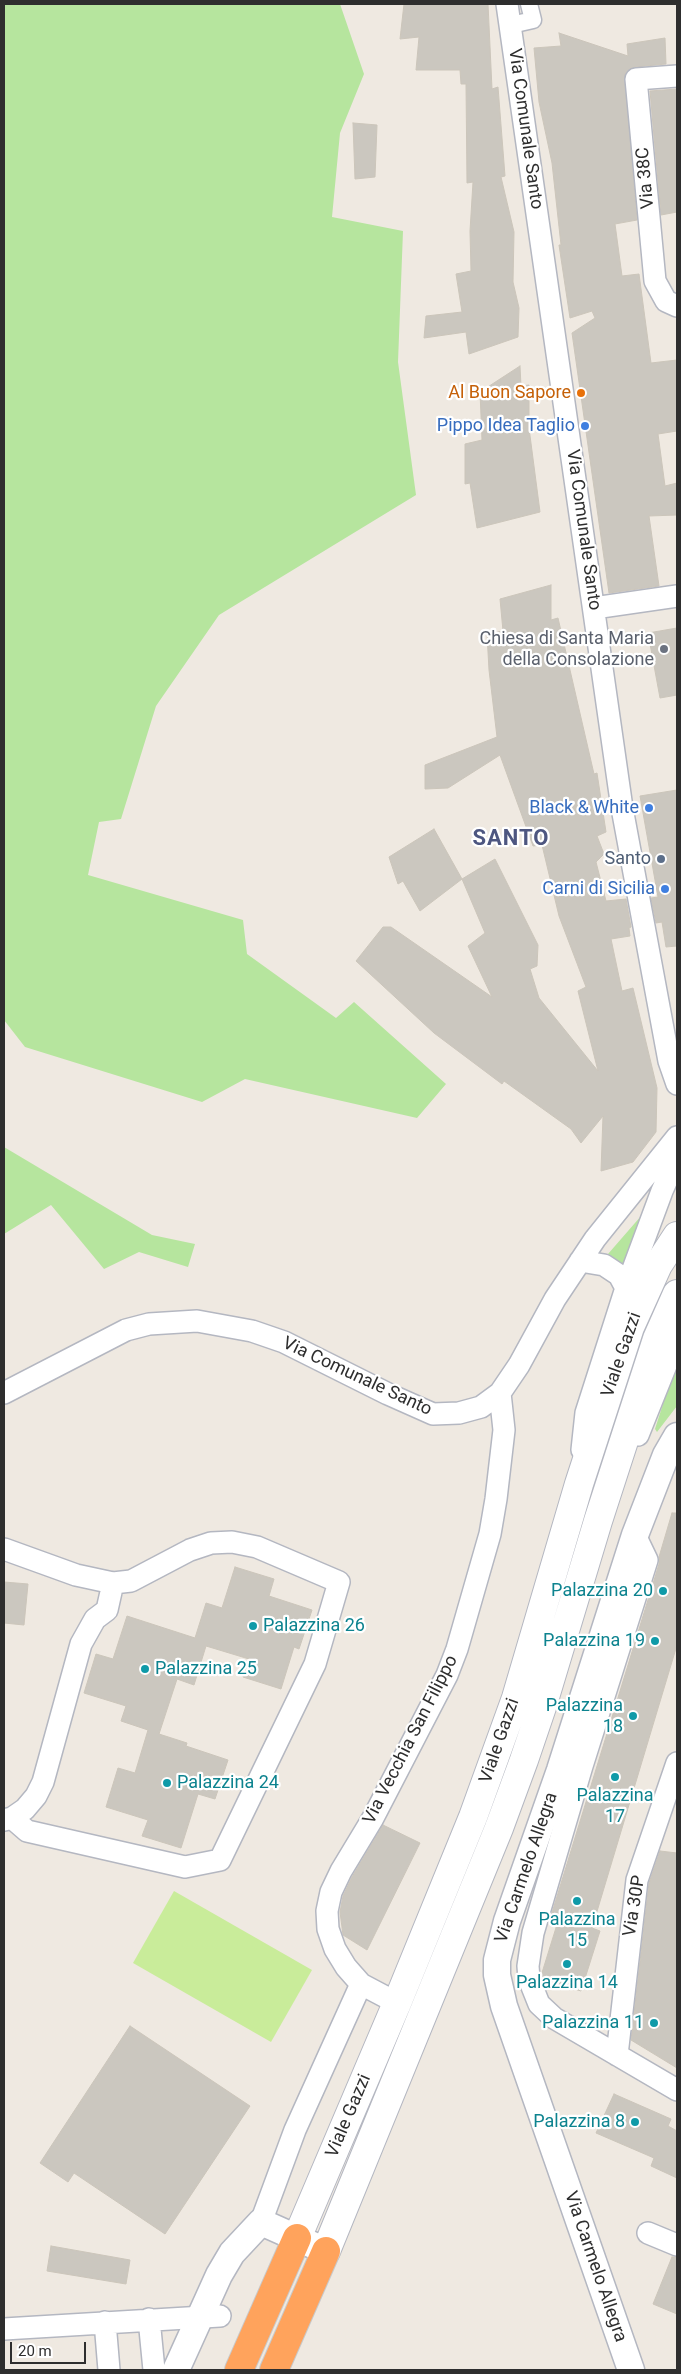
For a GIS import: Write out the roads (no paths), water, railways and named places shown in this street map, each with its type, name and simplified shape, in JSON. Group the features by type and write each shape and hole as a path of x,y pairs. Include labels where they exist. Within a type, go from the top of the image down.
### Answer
{"highway":[{"path":"238,2370 297,2238"},
{"path":"274,2370 326,2251"}],"main road":[{"name":"Viale Gazzi","path":"297,2238 397,2003 473,1817 504,1734 579,1484 630,1327 658,1265 677,1236"},
{"name":"Viale Gazzi","path":"326,2251 524,1760 657,1339 677,1294"}],"street":[{"name":"Via Comunale Santo","path":"507,4 522,120 622,808 669,1061 677,1084"},
{"path":"511,25 533,20 529,4"},
{"name":"Via 38C","path":"677,76 636,79 655,280 666,301 677,306"},
{"path":"594,608 677,596"},
{"name":"Via Comunale Santo","path":"4,1392 126,1330 149,1324 182,1321 225,1325 252,1331 284,1342 404,1402 433,1414 459,1413 481,1407 500,1393 519,1365 551,1306 580,1261 610,1218 677,1137"},
{"path":"579,1484 586,1413 626,1288 662,1191 677,1157"},
{"path":"580,1261 604,1265 619,1275 626,1288"},
{"path":"598,1521 642,1428 664,1366 677,1338"},
{"name":"Via Vecchia San Filippo","path":"397,2003 361,1984 346,1967 335,1949 328,1929 327,1911 331,1892 382,1801 447,1675 458,1649 490,1534 496,1499 504,1430 500,1393"},
{"name":"Via Carmelo Allegra","path":"631,2370 504,2006 497,1975 500,1943 560,1770 635,1535 666,1455 677,1436"},
{"name":"Via Carmelo Allegra","path":"635,1535 647,1560 535,1923 528,1966 533,1992 547,2012 677,2090"},
{"path":"4,1549 76,1575 113,1583 131,1581 190,1550 211,1543 232,1542 257,1547 339,1582 315,1664 220,1860 185,1867 27,1831 8,1819 25,1809 36,1796 43,1782 81,1644 95,1619 107,1610 113,1583"},
{"name":"Via 30P","path":"617,2055 637,1880 677,1763"},
{"path":"196,2370 210,2316 232,2253 261,2222 295,2130 361,1984"},
{"path":"261,2222 326,2251"},
{"path":"648,2233 677,2245"},
{"path":"4,2328 210,2316"},
{"path":"176,2370 210,2316"},
{"path":"149,2319 154,2370"},
{"path":"105,2322 109,2370"}],"place":[{"name":"Al Buon Sapore","path":"581,393"},
{"name":"Pippo Idea Taglio","path":"585,426"},
{"name":"Chiesa di Santa Maria della Consolazione","path":"664,649"},
{"name":"Black & White","path":"649,808"},
{"name":"Santo","path":"661,859"},
{"name":"Carni di Sicilia","path":"665,889"},
{"name":"Palazzina 20","path":"663,1591"},
{"name":"Palazzina 26","path":"253,1626"},
{"name":"Palazzina 19","path":"655,1641"},
{"name":"Palazzina 25","path":"145,1669"},
{"name":"Palazzina 18","path":"633,1716"},
{"name":"Palazzina 17","path":"615,1777"},
{"name":"Palazzina 24","path":"167,1783"},
{"name":"Palazzina 15","path":"577,1901"},
{"name":"Palazzina 14","path":"567,1964"},
{"name":"Palazzina 11","path":"654,2023"},
{"name":"Palazzina 8","path":"635,2122"}],"district":[{"name":"SANTO","path":"511,839"}]}
